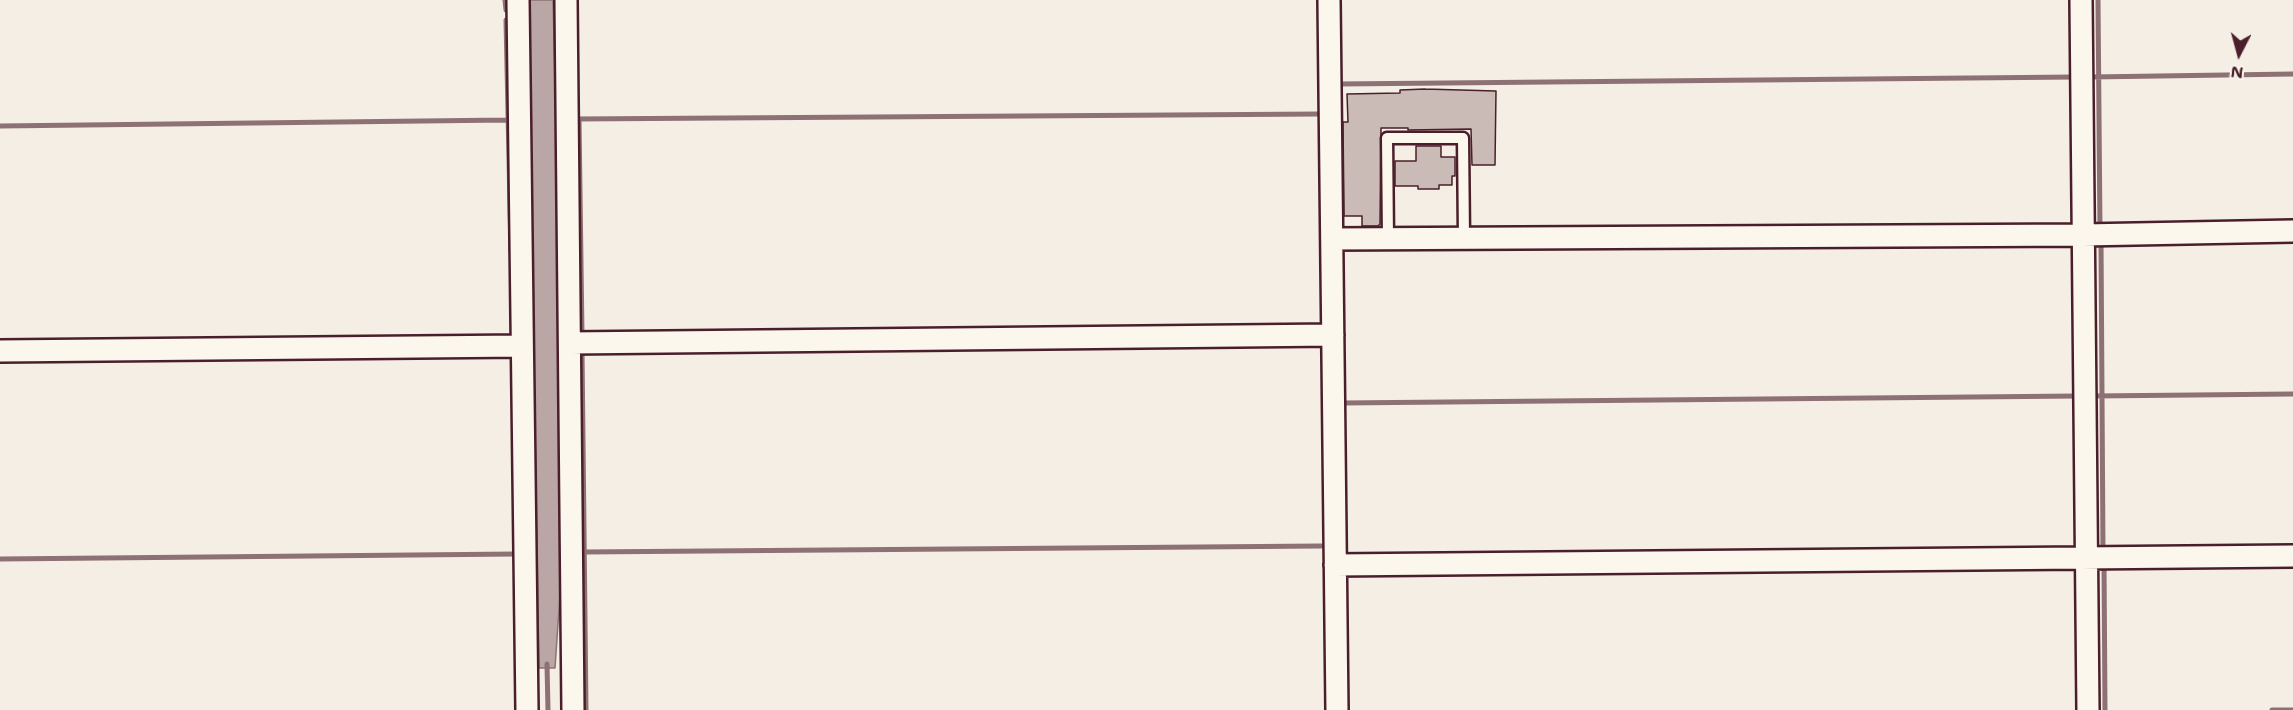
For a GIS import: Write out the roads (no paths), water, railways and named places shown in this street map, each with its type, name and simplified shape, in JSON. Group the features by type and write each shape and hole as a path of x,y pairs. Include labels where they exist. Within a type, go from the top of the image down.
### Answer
{"street":[{"path":"518,0 527,710"},
{"path":"566,0 573,710"},
{"path":"1329,0 1337,710"},
{"path":"2081,0 2094,235 2097,558 2088,710"},
{"path":"1332,239 2094,235 2293,231"},
{"path":"570,343 1333,335"},
{"path":"0,351 522,346"},
{"path":"1335,565 2293,556"}],"lane":[{"path":"1388,239 1387,138 1463,138 1464,238"}],"waterway":[{"path":"505,0 506,10"},
{"path":"2098,0 2100,231"},
{"path":"506,20 511,252"},
{"path":"2091,77 2293,74"},
{"path":"1339,84 2075,77"},
{"path":"575,119 1320,114"},
{"path":"579,119 582,335"},
{"path":"0,126 507,120"},
{"path":"2101,241 2103,552"},
{"path":"582,350 586,710"},
{"path":"2093,396 2293,394"},
{"path":"1342,403 2077,396"},
{"path":"584,552 1321,546"},
{"path":"0,559 516,554"},
{"path":"2104,562 2105,710"},
{"path":"547,664 548,710"},
{"path":"2272,710 2293,710"}]}
